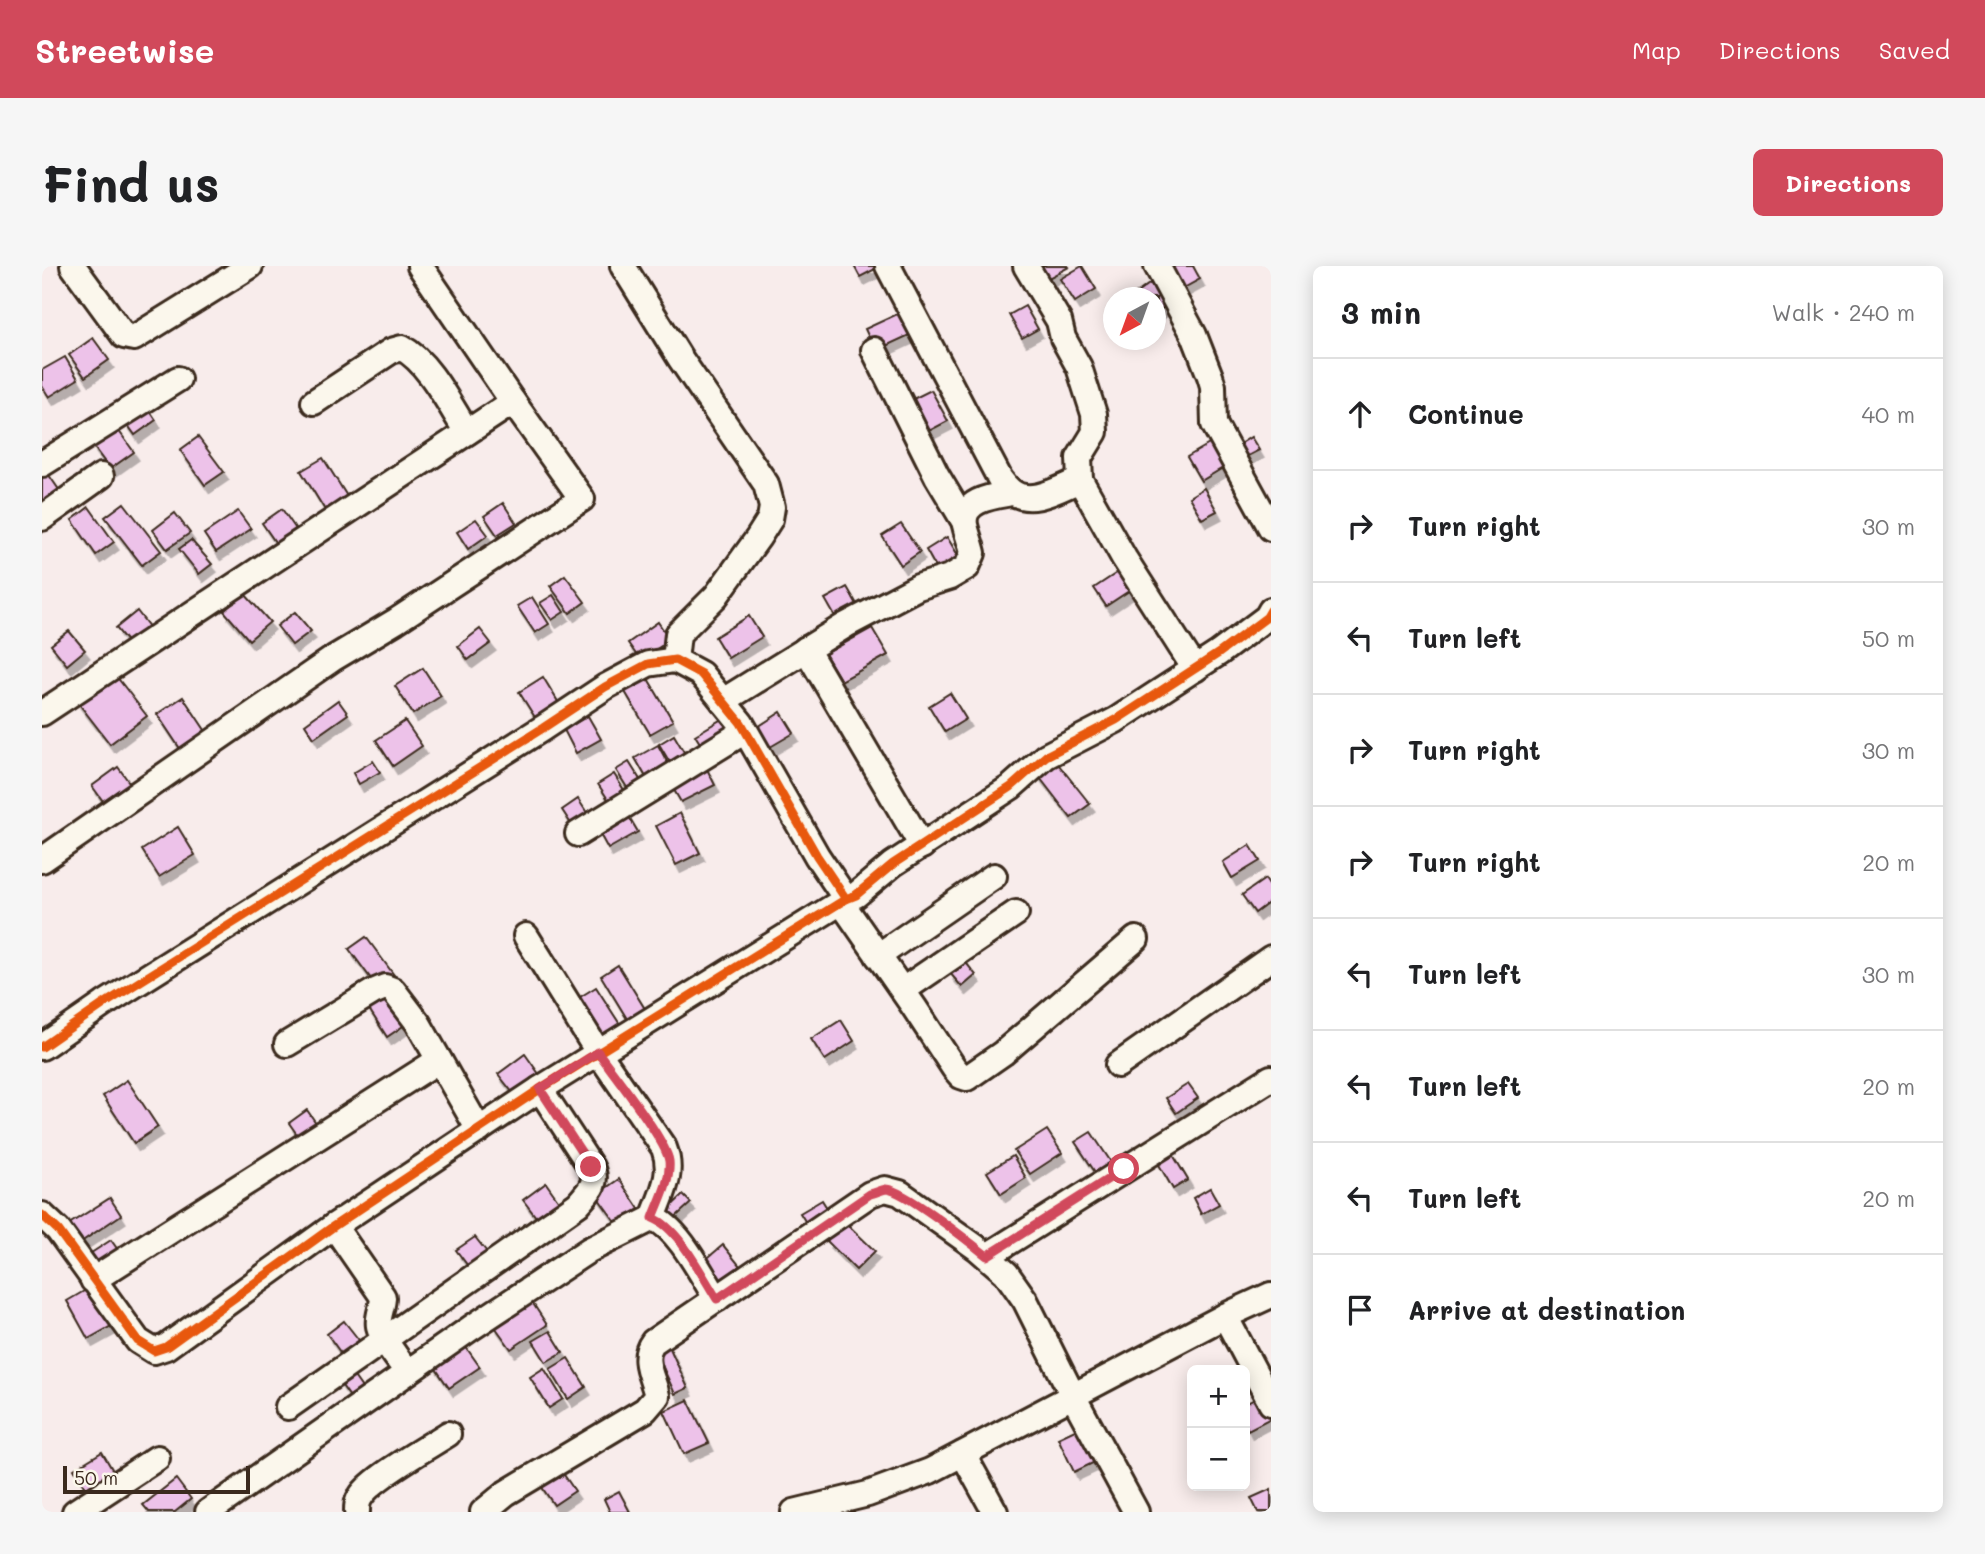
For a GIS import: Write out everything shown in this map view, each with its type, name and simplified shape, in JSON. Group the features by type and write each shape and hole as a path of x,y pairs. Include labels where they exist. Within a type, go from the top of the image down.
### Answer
{"street":[{"path":"73,266 124,336 134,338 222,273 250,266"},
{"path":"42,860 334,657 396,621 582,499 421,266"},
{"path":"623,266 680,358 766,484 772,508 770,519 758,538 716,596 678,634 675,660"},
{"path":"888,266 976,436 1000,479 1012,493"},
{"path":"1026,266 1059,321 1063,338 1079,367 1094,414 1095,432 1079,458 1080,480 1124,558 1195,669"},
{"path":"1157,266 1194,335 1210,376 1213,386 1214,424 1271,527"},
{"path":"314,402 391,351 402,348 423,364 467,432"},
{"path":"723,701 846,625 918,587 950,577 967,567 973,553 964,522 937,476 874,350"},
{"path":"45,455 178,379"},
{"path":"42,713 513,402"},
{"path":"42,517 101,477"},
{"path":"964,522 969,509 982,498 1012,493 1028,498 1049,493 1080,480"},
{"path":"42,1215 58,1230 138,1341 154,1351 166,1347 334,1226 598,1052 856,895 893,864 1011,787 1046,756 1116,720 1195,669 1246,634 1267,617 1271,610"},
{"path":"806,649 922,846"},
{"path":"42,1047 104,1004 532,736 605,687 648,664 675,660 701,674 746,731 878,956 961,1076 967,1078 975,1075 1136,939"},
{"path":"578,834 746,731"},
{"path":"878,956 994,876"},
{"path":"903,990 1016,913"},
{"path":"208,1512 407,1372 589,1250 653,1218 667,1179 669,1161 664,1148 598,1052 526,936"},
{"path":"1118,1065 1271,958"},
{"path":"287,1044 373,992 385,987 393,990 418,1023 479,1130"},
{"path":"93,1280 439,1060"},
{"path":"987,1256 1271,1077"},
{"path":"288,1407 578,1204 591,1189 595,1175 591,1167 540,1089"},
{"path":"483,1512 506,1493 645,1410 656,1396 646,1359 647,1350 653,1342 870,1194 885,1189 900,1193 919,1205 1006,1273 1026,1300 1073,1396 1136,1512"},
{"path":"653,1218 662,1221 679,1241 717,1299"},
{"path":"334,1226 383,1297 379,1324 385,1339 407,1372"},
{"path":"794,1512 872,1503 1225,1316 1271,1295"},
{"path":"1225,1316 1271,1403"},
{"path":"335,1512 359,1503 377,1480 448,1434"},
{"path":"963,1454 995,1512"},
{"path":"75,1512 157,1458"}],"building":[{"path":"854,266 881,266 860,277"},
{"path":"1035,266 1068,266 1069,267 1043,281"},
{"path":"1082,266 1096,289 1075,302 1060,279"},
{"path":"1169,266 1193,266 1200,279 1182,289"},
{"path":"1156,279 1162,287 1145,287"},
{"path":"1166,293 1172,301 1166,306"},
{"path":"1025,306 1038,329 1022,338 1009,315"},
{"path":"906,310 916,332 875,351 865,329"},
{"path":"93,338 109,360 85,377 69,355"},
{"path":"65,357 78,379 49,397 42,386 42,370"},
{"path":"931,390 948,421 929,431 913,399"},
{"path":"144,402 156,420 135,435 122,417"},
{"path":"116,427 134,452 110,469 92,445"},
{"path":"198,437 224,472 205,485 180,450"},
{"path":"1251,437 1259,450 1242,459 1235,447"},
{"path":"1211,443 1226,466 1201,481 1187,457"},
{"path":"323,458 350,501 328,515 301,471"},
{"path":"42,465 64,497 42,512"},
{"path":"1204,488 1217,511 1202,519 1189,497"},
{"path":"124,503 161,551 142,565 105,517"},
{"path":"503,503 516,523 497,535 484,516"},
{"path":"89,507 114,542 96,555 72,520"},
{"path":"282,509 302,538 282,552 262,523"},
{"path":"238,511 251,529 216,552 204,534"},
{"path":"175,513 190,533 167,549 153,530"},
{"path":"476,519 488,535 468,549 457,532"},
{"path":"901,524 920,552 901,565 882,536"},
{"path":"947,537 962,562 940,575 926,550"},
{"path":"191,540 212,564 199,574 179,549"},
{"path":"1126,567 1138,585 1106,606 1094,588"},
{"path":"565,575 585,602 570,613 550,586"},
{"path":"847,587 862,613 840,625 825,599"},
{"path":"244,593 270,622 249,640 224,611"},
{"path":"553,595 564,612 552,620 540,603"},
{"path":"532,597 549,624 535,633 517,606"},
{"path":"137,611 150,628 129,644 116,628"},
{"path":"295,612 311,631 292,645 277,626"},
{"path":"749,616 762,637 728,658 715,637"},
{"path":"658,622 670,640 640,660 628,643"},
{"path":"872,628 888,655 841,681 825,654"},
{"path":"480,629 491,643 468,660 458,646"},
{"path":"69,631 85,650 67,665 51,645"},
{"path":"423,668 441,696 413,714 395,686"},
{"path":"113,672 147,716 110,744 76,700"},
{"path":"543,677 560,705 536,719 519,692"},
{"path":"647,677 673,721 650,734 624,690"},
{"path":"950,693 966,719 945,732 929,706"},
{"path":"183,697 207,733 181,750 157,714"},
{"path":"338,700 348,714 314,738 305,724"},
{"path":"781,712 794,733 765,750 753,730"},
{"path":"588,716 601,739 576,753 564,730"},
{"path":"727,716 738,735 706,753 695,735"},
{"path":"405,721 422,746 393,766 376,740"},
{"path":"674,735 691,764 676,773 659,744"},
{"path":"658,745 672,771 650,784 635,758"},
{"path":"1055,760 1090,804 1071,818 1037,774"},
{"path":"373,761 380,772 359,784 353,773"},
{"path":"629,762 644,786 631,794 616,770"},
{"path":"118,767 134,789 108,808 92,786"},
{"path":"706,767 715,785 681,802 671,785"},
{"path":"614,774 629,798 613,807 598,784"},
{"path":"578,799 593,822 577,833 562,810"},
{"path":"625,810 638,832 608,849 596,827"},
{"path":"680,813 700,853 676,865 656,826"},
{"path":"178,827 195,855 159,877 142,850"},
{"path":"1250,845 1260,861 1232,878 1223,862"},
{"path":"1265,879 1271,888 1271,901 1255,913 1242,895"},
{"path":"366,937 394,975 377,987 349,949"},
{"path":"963,959 976,975 962,987 949,972"},
{"path":"618,965 650,1017 632,1027 601,976"},
{"path":"596,987 623,1029 599,1045 572,1002"},
{"path":"390,992 409,1022 387,1037 367,1006"},
{"path":"841,1020 854,1041 825,1060 811,1039"},
{"path":"525,1054 539,1074 513,1093 498,1074"},
{"path":"127,1080 158,1127 134,1143 103,1096"},
{"path":"1188,1084 1198,1098 1176,1113 1166,1098"},
{"path":"307,1110 321,1130 303,1143 289,1123"},
{"path":"1047,1130 1062,1153 1030,1174 1014,1151"},
{"path":"1091,1132 1113,1165 1097,1175 1075,1142"},
{"path":"1169,1148 1188,1180 1173,1189 1154,1156"},
{"path":"1013,1156 1026,1178 1001,1194 987,1172"},
{"path":"619,1179 639,1209 617,1224 596,1195"},
{"path":"546,1183 565,1210 543,1226 523,1200"},
{"path":"1210,1188 1219,1204 1201,1214 1193,1198"},
{"path":"683,1195 691,1203 670,1222 663,1214"},
{"path":"110,1198 121,1215 78,1244 66,1226"},
{"path":"822,1200 830,1213 808,1226 800,1213"},
{"path":"844,1221 875,1251 856,1270 826,1240"},
{"path":"475,1237 490,1256 471,1270 456,1250"},
{"path":"111,1240 123,1257 94,1276 82,1259"},
{"path":"723,1245 744,1271 725,1286 704,1261"},
{"path":"91,1287 113,1325 88,1339 67,1301"},
{"path":"530,1299 547,1325 511,1349 493,1324"},
{"path":"344,1321 366,1349 348,1363 327,1334"},
{"path":"550,1331 563,1352 546,1362 533,1341"},
{"path":"463,1343 480,1367 449,1388 432,1363"},
{"path":"669,1346 688,1388 675,1394 656,1352"},
{"path":"568,1358 586,1387 568,1399 550,1369"},
{"path":"544,1368 563,1399 549,1408 530,1377"},
{"path":"350,1371 367,1395 355,1404 338,1380"},
{"path":"1266,1393 1271,1403 1271,1418 1250,1429 1250,1428 1250,1401"},
{"path":"688,1400 709,1443 684,1454 664,1411"},
{"path":"1079,1428 1095,1462 1074,1472 1058,1438"},
{"path":"102,1452 119,1481 91,1498 74,1469"},
{"path":"560,1469 575,1491 554,1505 539,1483"},
{"path":"176,1479 191,1499 175,1512 149,1512 143,1505"},
{"path":"1271,1489 1271,1512 1258,1512 1251,1498"},
{"path":"619,1491 630,1512 610,1512 604,1499"}],"cycle path":[{"path":"42,1047 104,1004 605,687 648,664 675,660 701,674 741,723 817,856 846,899 856,895 893,864 1011,787 1046,756 1116,720 1219,653 1267,617 1271,610"},
{"path":"42,1215 58,1230 138,1341 154,1351 166,1347 334,1226 540,1089 846,899"}],"route":[{"path":"591,1167 540,1089 598,1052 651,1128 669,1161 667,1179 653,1218 662,1221 679,1241 717,1299 870,1194 885,1189 900,1193 919,1205 987,1256 1124,1169"}]}
